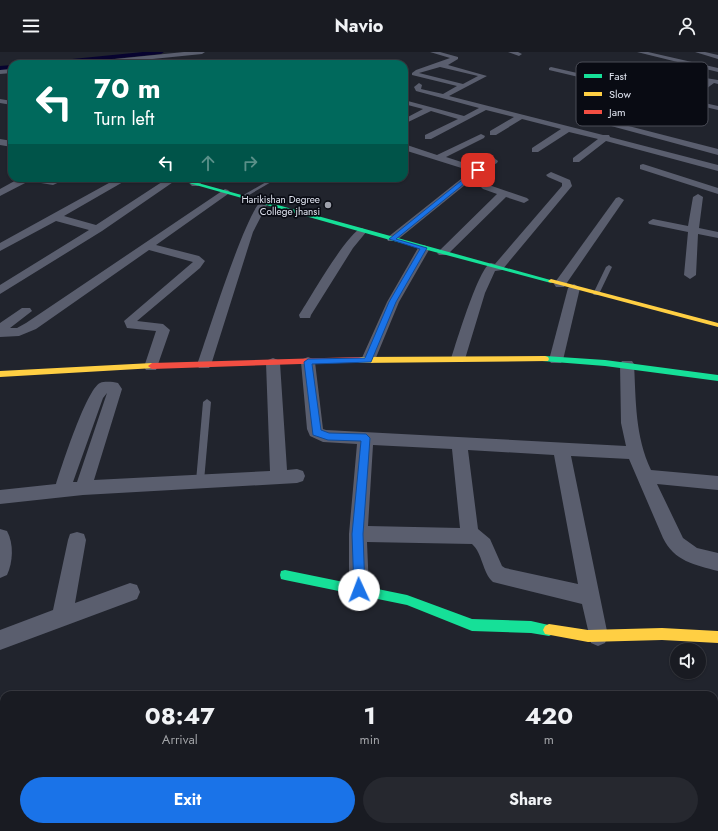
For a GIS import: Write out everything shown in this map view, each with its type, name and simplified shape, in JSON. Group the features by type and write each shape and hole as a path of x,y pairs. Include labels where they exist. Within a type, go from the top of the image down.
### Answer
{"street":[{"path":"123,60 202,52"},
{"path":"433,52 457,59 418,71 414,74 464,86"},
{"path":"511,52 519,54"},
{"path":"640,52 683,62"},
{"path":"698,52 718,57"},
{"path":"442,64 484,76 445,96"},
{"path":"708,68 718,70"},
{"path":"551,69 576,75"},
{"path":"419,85 417,87 418,90 606,137 718,168"},
{"path":"408,103 464,118"},
{"path":"708,106 718,108"},
{"path":"428,137 486,107"},
{"path":"408,120 430,109"},
{"path":"493,133 522,116"},
{"path":"622,126 718,152"},
{"path":"536,150 569,128"},
{"path":"437,158 481,136"},
{"path":"576,160 606,137"},
{"path":"408,148 478,170"},
{"path":"392,239 478,170 494,161"},
{"path":"643,168 717,190"},
{"path":"458,359 479,293 495,267 567,186 567,182 552,175"},
{"path":"0,192 21,182"},
{"path":"0,248 118,182"},
{"path":"0,290 98,229 168,182"},
{"path":"200,182 225,192 362,231 718,325"},
{"path":"486,187 524,200"},
{"path":"0,333 19,332 31,326 225,192"},
{"path":"442,253 504,193"},
{"path":"690,275 693,230 698,197"},
{"path":"560,284 619,200"},
{"path":"204,365 248,232 262,203"},
{"path":"55,217 98,229"},
{"path":"653,222 718,235"},
{"path":"305,315 349,246 362,231"},
{"path":"148,246 195,258 199,261 196,266 130,321 132,325 158,327 163,330 151,366"},
{"path":"368,360 393,302 424,248"},
{"path":"556,360 574,288"},
{"path":"0,329 26,311"},
{"path":"0,374 52,370 151,366 458,359 556,360 627,364 718,378"},
{"path":"308,362 316,432 328,436 635,454"},
{"path":"273,363 278,477"},
{"path":"627,364 629,423 635,454 644,476 677,545 688,554 718,562"},
{"path":"62,490 96,396 104,387 113,387 115,389 114,395 83,488"},
{"path":"359,590 358,534 366,438"},
{"path":"459,443 470,535"},
{"path":"561,449 588,596 598,636"},
{"path":"0,497 83,488 297,476"},
{"path":"644,476 718,483"},
{"path":"358,534 470,535 479,538 483,542 494,569 500,576 588,596"},
{"path":"0,537 3,542 0,569"},
{"path":"62,617 77,540"},
{"path":"285,575 407,600 472,625 519,626 574,635 598,636 662,634 718,637"},
{"path":"0,640 130,592"}],"lane":[{"path":"242,197 269,182"},
{"path":"596,294 608,267"},
{"path":"200,481 207,402"}],"waterway":[{"path":"82,60 161,52"},
{"path":"0,68 8,67"}],"traffic: fast":[{"path":"188,182 392,239 551,281"},
{"path":"545,359 605,363 718,378"},
{"path":"285,575 407,600 472,625 531,627 549,630"}],"traffic: slow":[{"path":"551,281 718,325"},
{"path":"359,360 545,359"},
{"path":"0,374 152,366"},
{"path":"549,630 588,636 662,634 718,637"}],"traffic: jam":[{"path":"152,366 359,360"}],"place":[{"name":"Harikishan Degree College jhansi","path":"328,205"}],"route":[{"path":"359,590 358,534 366,438 323,436 316,432 308,362 368,360 393,302 424,248 392,239 478,170"}]}
